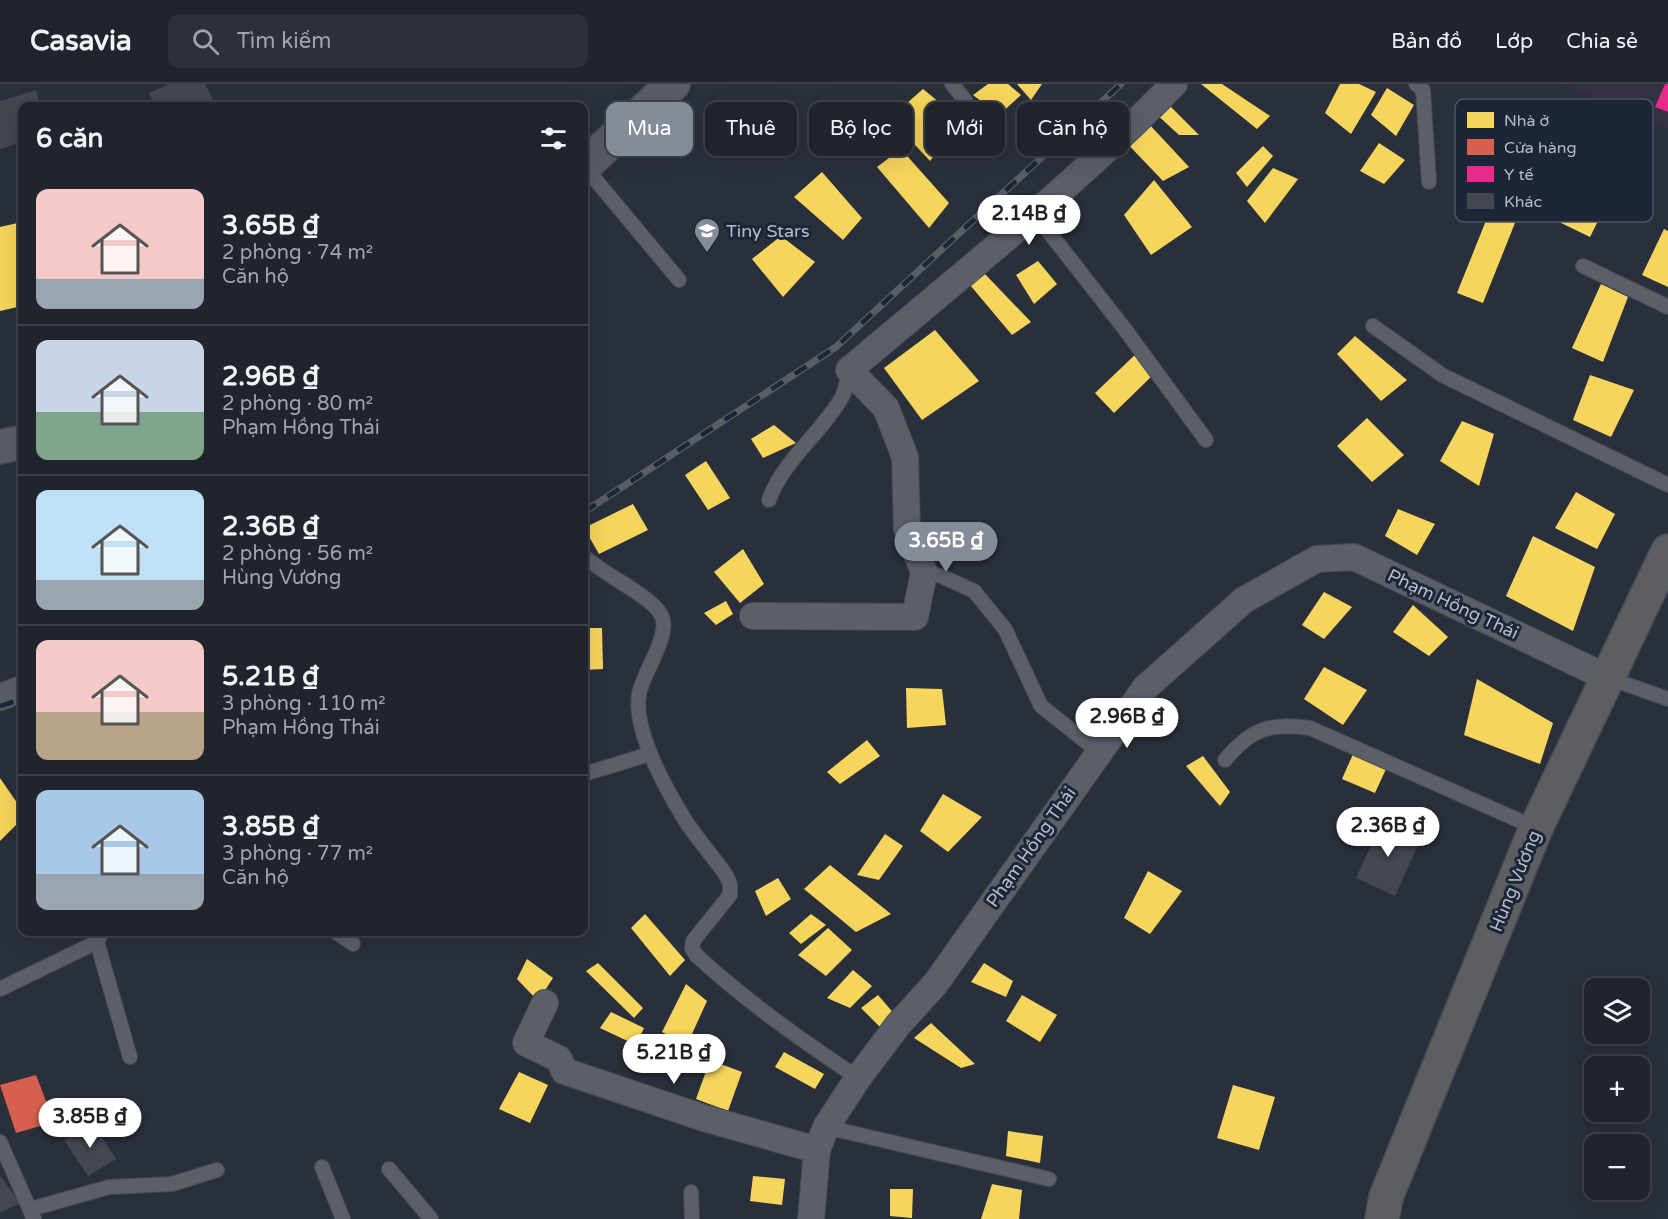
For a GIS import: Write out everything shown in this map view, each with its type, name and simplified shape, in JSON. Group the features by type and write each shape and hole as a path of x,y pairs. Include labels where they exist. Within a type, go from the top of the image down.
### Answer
{"highway":[{"name":"Hùng Vương","path":"1382,1219 1386,1197 1536,828 1668,551"}],"street":[{"path":"588,162 673,84"},
{"path":"753,616 915,617 924,572 906,529 905,457 886,408 849,370 1034,213 1174,84"},
{"path":"0,447 18,443"},
{"name":"Phạm Hồng Thái","path":"812,1219 821,1139 858,1078 898,1025 936,983 1145,688 1244,600 1317,559 1354,557 1608,678"},
{"path":"0,697 18,690"},
{"path":"545,1003 526,1043 559,1059 564,1071 704,1118 821,1139"}],"lane":[{"path":"952,84 965,100"},
{"path":"1416,84 1423,90 1429,182"},
{"path":"588,171 679,280"},
{"path":"1034,213 1124,328 1206,440"},
{"path":"1583,266 1668,308"},
{"path":"1372,326 1442,375 1668,484"},
{"path":"769,500 781,473 843,396 849,370"},
{"path":"588,559 650,603 662,615 664,628 639,692 638,708 646,747 686,822 720,865 730,884 730,895 693,941 692,948 696,955 742,996 858,1078"},
{"path":"924,572 941,576 974,591 1005,629 1041,706 1099,752"},
{"path":"1608,678 1668,699"},
{"path":"1225,760 1239,744 1268,727 1291,725 1310,728 1536,828"},
{"path":"588,773 650,754"},
{"path":"342,936 353,944"},
{"path":"0,988 100,937 130,1057"},
{"path":"821,1139 1049,1179"},
{"path":"0,1142 33,1214 109,1187 172,1184 217,1170"},
{"path":"322,1167 343,1219"},
{"path":"389,1169 431,1219"},
{"path":"691,1192 692,1219"}],"shaded area":[{"path":"1562,84 1668,84 1668,128 1653,122 1653,99 1598,99"}],"building: Nhà ở":[{"path":"988,84 1008,84 1021,95 1005,110 1005,102 982,102 973,95"},
{"path":"1017,84 1042,84 1031,100"},
{"path":"1201,84 1222,84 1270,116 1257,129"},
{"path":"1340,84 1359,84 1376,92 1351,134 1325,113"},
{"path":"1387,88 1414,105 1396,136 1371,115"},
{"path":"923,89 939,102 925,102 925,156 913,143 913,102 908,102"},
{"path":"1167,103 1199,135 1179,135 1154,112"},
{"path":"1148,123 1189,167 1163,181 1129,145 1129,133"},
{"path":"1379,143 1405,160 1384,184 1360,171"},
{"path":"1263,146 1273,156 1247,187 1236,173"},
{"path":"892,156 907,156 949,203 929,228 877,167"},
{"path":"1273,168 1298,179 1265,223 1247,201"},
{"path":"822,172 862,218 843,240 794,197"},
{"path":"1154,180 1192,227 1151,255 1124,215"},
{"path":"1485,222 1515,223 1483,303 1457,293"},
{"path":"1559,222 1598,222 1590,237"},
{"path":"18,223 18,307 0,311 0,227"},
{"path":"1664,229 1668,231 1668,287 1642,275"},
{"path":"781,236 815,262 783,297 752,259"},
{"path":"1038,261 1057,284 1034,304 1016,275"},
{"path":"984,273 1031,322 1012,335 970,285"},
{"path":"1601,284 1628,297 1603,362 1572,348"},
{"path":"935,330 979,381 922,420 884,368"},
{"path":"1355,336 1407,380 1381,401 1337,354"},
{"path":"1140,350 1155,373 1114,413 1095,393"},
{"path":"1590,375 1634,390 1611,437 1573,420"},
{"path":"1367,418 1404,455 1372,482 1337,446"},
{"path":"1462,421 1494,434 1479,486 1440,461"},
{"path":"774,425 796,443 763,458 751,439"},
{"path":"706,461 730,498 708,510 685,475"},
{"path":"1576,492 1615,514 1597,549 1555,528"},
{"path":"633,504 648,530 599,554 588,535 588,526"},
{"path":"1398,509 1435,524 1417,555 1385,536"},
{"path":"1533,536 1595,567 1573,631 1506,596"},
{"path":"743,549 764,584 740,603 714,572"},
{"path":"1324,592 1352,607 1324,639 1302,625"},
{"path":"726,601 733,614 716,625 704,613"},
{"path":"1413,605 1448,637 1429,656 1393,632"},
{"path":"588,628 602,628 603,669 588,670"},
{"path":"1324,667 1367,690 1343,725 1304,699"},
{"path":"1477,679 1553,723 1540,764 1464,735"},
{"path":"906,688 942,689 946,725 907,728"},
{"path":"867,740 880,756 840,784 827,772"},
{"path":"1353,754 1386,769 1375,793 1342,779"},
{"path":"1203,756 1230,792 1220,806 1186,766"},
{"path":"0,778 18,804 18,823 0,841"},
{"path":"943,794 982,817 948,852 920,831"},
{"path":"885,834 903,846 879,880 857,875"},
{"path":"830,865 891,914 856,932 804,889"},
{"path":"1148,871 1182,891 1150,934 1124,918"},
{"path":"778,878 791,899 766,916 755,891"},
{"path":"645,914 685,960 670,976 631,928"},
{"path":"811,914 826,925 801,944 789,933"},
{"path":"828,928 852,950 826,976 798,955"},
{"path":"527,959 553,978 538,1001 517,979"},
{"path":"598,963 643,1008 634,1018 586,971"},
{"path":"984,963 1013,981 1006,997 971,982"},
{"path":"853,970 872,986 850,1008 827,998"},
{"path":"686,984 707,1001 687,1045 662,1032"},
{"path":"878,995 896,1016 884,1031 861,1008"},
{"path":"1022,995 1057,1015 1040,1042 1006,1021"},
{"path":"611,1012 644,1028 636,1045 600,1028"},
{"path":"931,1023 975,1064 961,1068 914,1038"},
{"path":"784,1052 824,1074 815,1089 775,1067"},
{"path":"710,1060 742,1072 728,1111 696,1099"},
{"path":"519,1072 548,1085 530,1123 499,1109"},
{"path":"1233,1085 1275,1097 1259,1150 1217,1138"},
{"path":"1008,1131 1043,1136 1040,1163 1006,1156"},
{"path":"753,1176 785,1179 782,1205 750,1201"},
{"path":"992,1184 1022,1190 1019,1219 981,1219"},
{"path":"890,1189 913,1189 912,1218 890,1216"}],"building: Cửa hàng":[{"path":"36,1075 54,1122 16,1133 0,1085"}],"building: Y tế":[{"path":"1665,84 1668,84 1668,112 1655,107"}],"building: Khác":[{"path":"169,84 205,84 214,102 153,102 149,93"},
{"path":"36,90 40,102 18,102 18,143 0,149 0,101"},
{"path":"1382,821 1421,839 1395,896 1356,878"},
{"path":"93,1123 116,1159 88,1176 64,1140"},
{"path":"0,1175 20,1203 0,1213"}],"railway":[{"path":"588,509 836,347 1121,84"},
{"path":"0,706 18,700"}],"place":[{"name":"Tiny Stars","path":"707,254"}]}
